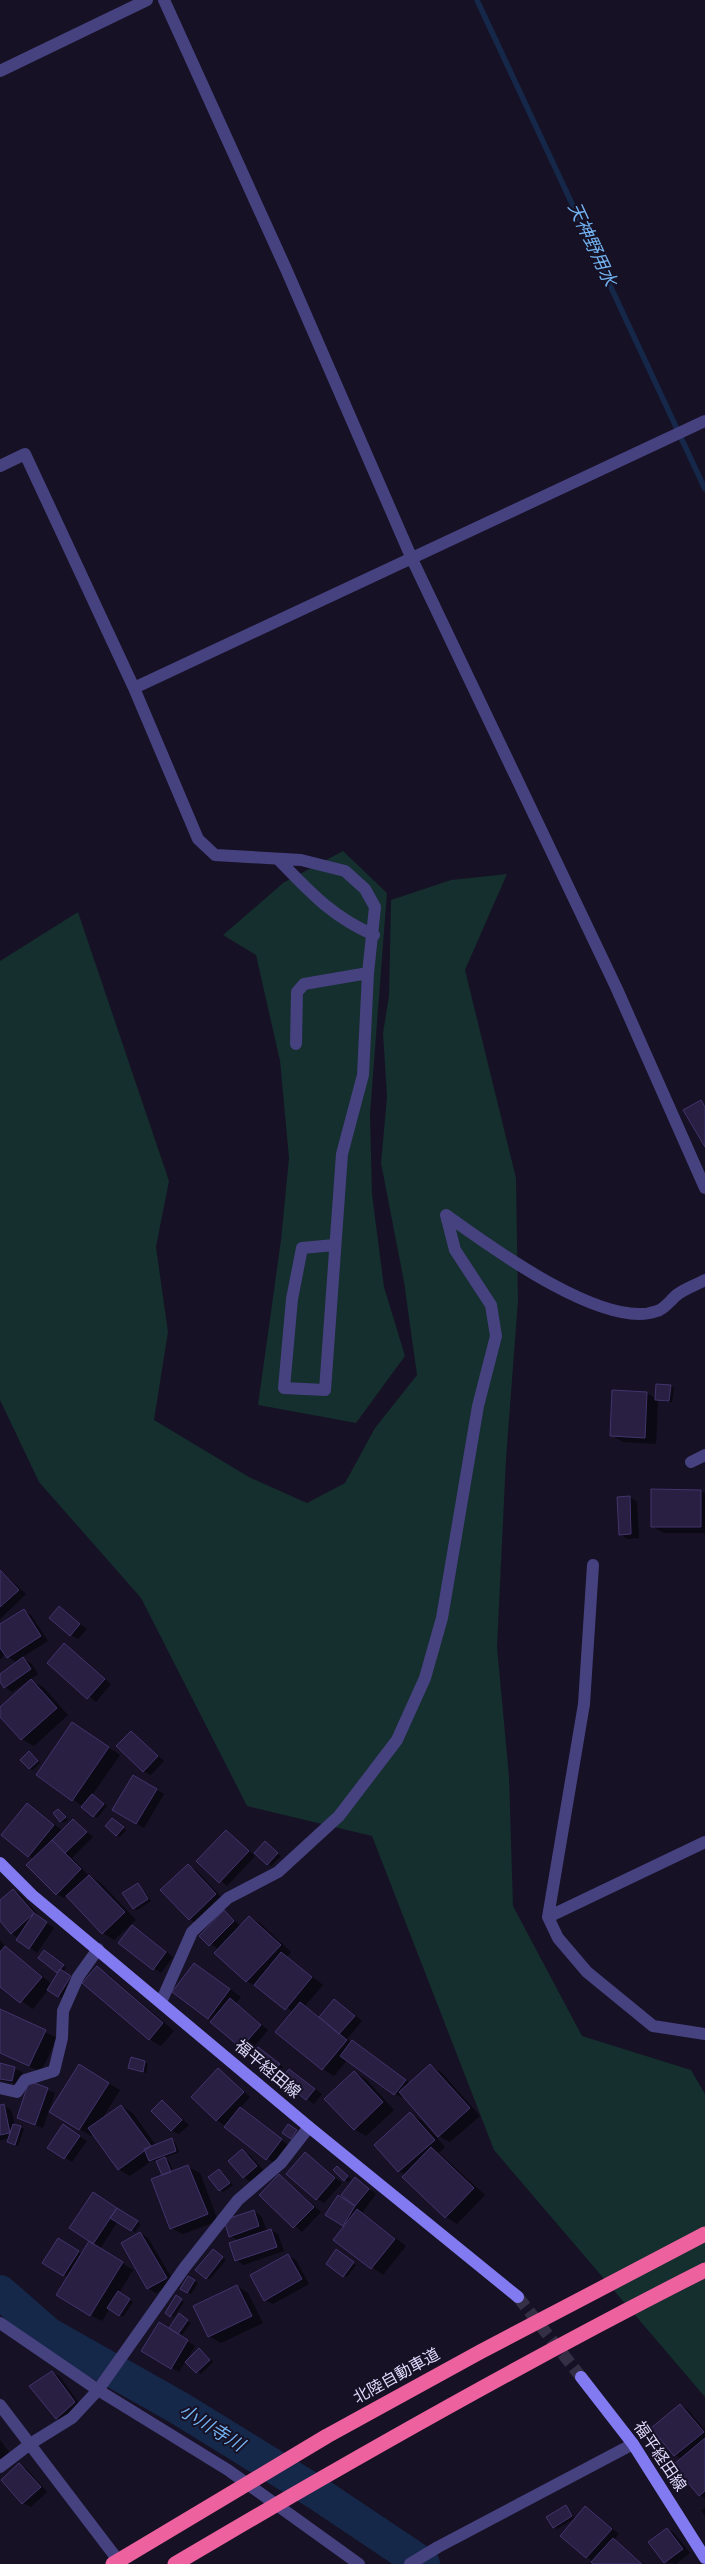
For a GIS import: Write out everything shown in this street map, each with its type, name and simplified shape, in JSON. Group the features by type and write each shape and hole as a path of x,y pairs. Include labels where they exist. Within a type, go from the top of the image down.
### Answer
{"highway":[{"name":"北陸自動車道","path":"113,2564 327,2436 480,2352 705,2234"},
{"path":"175,2564 346,2462 705,2270"}],"main road":[{"name":"福平経田線","path":"0,1863 32,1895 309,2127 518,2296"},
{"name":"福平経田線","path":"581,2377 633,2444 705,2558"}],"street":[{"path":"0,71 147,0"},
{"path":"164,0 286,269 412,559 616,987 705,1188"},
{"path":"134,688 705,420"},
{"path":"0,466 24,454 134,688 198,839 215,855 301,860 345,871 365,889 375,907 374,935 368,973 363,1075 342,1154 325,1390 284,1388 292,1299 302,1248 334,1245"},
{"path":"278,859 323,904 348,924 374,935"},
{"path":"296,1044 297,992 304,984 368,973"},
{"path":"161,2002 192,1932 228,1898 278,1872 339,1816 398,1740 425,1678 442,1618 478,1406 496,1336 491,1306 455,1250 446,1214 503,1256 557,1288 624,1314 658,1311 678,1294 705,1280"},
{"path":"691,1462 705,1455"},
{"path":"593,1565 584,1704 548,1917 558,1938 587,1972 653,2026 705,2034"},
{"path":"548,1917 705,1842"},
{"path":"0,2088 17,2092 25,2080 54,2071 62,2038 63,2011 78,1977 98,1949"},
{"path":"0,2467 30,2444 72,2418 98,2390 186,2267 238,2200 281,2163 309,2127"},
{"path":"0,2323 98,2390 228,2470 359,2564"},
{"path":"0,2405 121,2564"},
{"path":"410,2564 438,2547 633,2444"}],"green space":[{"path":"343,851 387,893 370,1114 372,1194 384,1287 405,1356 356,1423 258,1405 281,1240 289,1158 280,1061 256,955 223,935 283,883"},
{"path":"507,874 465,970 516,1178 518,1301 506,1459 497,1647 509,1776 513,1906 582,2036 691,2070 705,2094 705,2397 494,2150 372,1836 247,1806 141,1598 39,1482 0,1400 0,961 78,912 169,1181 156,1247 168,1332 154,1420 249,1477 307,1503 345,1483 375,1428 417,1375 404,1282 381,1163 387,1097 383,1033 389,996 391,900 451,880"}],"building":[{"path":"701,1100 705,1107 705,1147 683,1110"},
{"path":"656,1384 671,1385 669,1401 655,1400"},
{"path":"612,1390 647,1392 645,1438 610,1436"},
{"path":"651,1489 701,1490 701,1527 651,1527"},
{"path":"630,1496 631,1534 619,1535 617,1497"},
{"path":"0,1570 19,1590 0,1607"},
{"path":"59,1606 80,1624 70,1636 49,1618"},
{"path":"24,1609 41,1636 7,1658 0,1648 0,1624"},
{"path":"64,1643 105,1679 87,1699 47,1663"},
{"path":"23,1657 31,1669 4,1688 0,1682 0,1674"},
{"path":"31,1679 57,1708 21,1740 0,1717 0,1707"},
{"path":"72,1722 109,1747 72,1801 36,1775"},
{"path":"131,1731 158,1756 143,1772 116,1746"},
{"path":"29,1751 38,1761 29,1769 20,1760"},
{"path":"133,1775 157,1789 136,1824 112,1810"},
{"path":"92,1794 104,1804 93,1817 81,1807"},
{"path":"27,1803 54,1825 28,1857 1,1835"},
{"path":"58,1809 66,1817 60,1822 53,1813"},
{"path":"112,1818 124,1827 116,1836 105,1826"},
{"path":"73,1819 87,1832 65,1853 52,1840"},
{"path":"226,1830 249,1851 219,1883 196,1861"},
{"path":"52,1840 81,1869 56,1895 26,1865"},
{"path":"265,1841 278,1853 267,1865 254,1853"},
{"path":"188,1864 216,1894 189,1920 160,1890"},
{"path":"89,1875 125,1912 102,1934 66,1896"},
{"path":"138,1883 148,1899 133,1909 122,1893"},
{"path":"13,1889 34,1913 11,1934 0,1921 0,1900"},
{"path":"224,1910 234,1921 209,1946 199,1936"},
{"path":"34,1913 47,1922 29,1949 16,1940"},
{"path":"249,1916 281,1945 246,1982 214,1953"},
{"path":"132,1925 166,1952 153,1970 118,1943"},
{"path":"5,1946 42,1977 20,2003 0,1987 0,1952"},
{"path":"44,1950 64,1965 57,1973 38,1958"},
{"path":"281,1952 312,1977 285,2010 254,1985"},
{"path":"194,1963 230,1989 208,2019 172,1992"},
{"path":"97,1966 163,2023 149,2040 82,1983"},
{"path":"60,1969 71,1976 58,1997 47,1990"},
{"path":"230,1998 261,2025 241,2048 210,2022"},
{"path":"334,1999 355,2016 339,2034 319,2017"},
{"path":"300,2002 347,2040 322,2070 275,2032"},
{"path":"0,2009 46,2030 29,2066 0,2053"},
{"path":"352,2040 406,2080 394,2095 340,2056"},
{"path":"258,2047 280,2064 273,2074 251,2057"},
{"path":"131,2057 145,2061 143,2072 128,2068"},
{"path":"0,2063 15,2067 12,2081 0,2079"},
{"path":"79,2064 109,2083 79,2130 49,2112"},
{"path":"430,2064 470,2108 438,2137 399,2092"},
{"path":"218,2068 244,2092 216,2121 191,2097"},
{"path":"289,2069 315,2089 306,2100 280,2080"},
{"path":"354,2071 383,2102 354,2130 324,2099"},
{"path":"29,2081 48,2088 35,2125 17,2118"},
{"path":"162,2100 182,2120 171,2131 151,2111"},
{"path":"4,2104 10,2133 0,2135 0,2105"},
{"path":"121,2105 151,2146 118,2170 88,2128"},
{"path":"240,2107 282,2139 266,2160 224,2127"},
{"path":"410,2112 435,2140 398,2172 374,2145"},
{"path":"13,2124 21,2126 15,2145 7,2142"},
{"path":"63,2124 80,2136 64,2159 47,2148"},
{"path":"288,2124 297,2130 291,2139 282,2133"},
{"path":"172,2138 176,2151 149,2161 144,2149"},
{"path":"431,2147 474,2188 445,2218 402,2177"},
{"path":"242,2149 257,2166 243,2178 228,2161"},
{"path":"305,2152 335,2178 316,2200 286,2174"},
{"path":"165,2157 171,2172 162,2175 156,2161"},
{"path":"188,2165 208,2214 170,2229 151,2179"},
{"path":"337,2166 348,2176 344,2181 333,2170"},
{"path":"219,2169 230,2183 219,2191 208,2177"},
{"path":"279,2174 314,2207 293,2228 259,2195"},
{"path":"355,2177 369,2189 355,2206 341,2195"},
{"path":"93,2192 117,2208 93,2244 69,2228"},
{"path":"338,2195 355,2206 343,2226 325,2215"},
{"path":"117,2208 138,2221 131,2231 110,2218"},
{"path":"357,2209 395,2239 371,2269 333,2240"},
{"path":"254,2210 259,2226 229,2237 224,2220"},
{"path":"271,2229 277,2247 235,2261 229,2243"},
{"path":"140,2232 167,2278 147,2289 121,2243"},
{"path":"58,2238 79,2251 63,2276 42,2263"},
{"path":"89,2241 123,2262 90,2316 56,2295"},
{"path":"213,2249 223,2257 206,2279 195,2270"},
{"path":"336,2249 354,2262 343,2277 326,2264"},
{"path":"288,2254 302,2279 264,2301 250,2275"},
{"path":"188,2276 195,2280 187,2293 180,2289"},
{"path":"237,2285 252,2316 208,2337 193,2306"},
{"path":"118,2291 130,2299 119,2316 107,2308"},
{"path":"176,2295 182,2299 170,2317 165,2313"},
{"path":"179,2313 188,2320 178,2334 169,2328"},
{"path":"159,2322 188,2340 171,2369 141,2351"},
{"path":"199,2348 210,2360 196,2373 185,2362"},
{"path":"52,2371 75,2402 56,2419 29,2386"},
{"path":"680,2404 704,2432 674,2456 651,2428"},
{"path":"705,2438 705,2491 699,2496 673,2465"},
{"path":"19,2463 41,2487 22,2504 1,2480"},
{"path":"566,2505 572,2516 553,2528 546,2517"},
{"path":"585,2506 612,2529 586,2558 560,2536"},
{"path":"667,2528 683,2549 664,2563 648,2542"},
{"path":"613,2538 642,2564 593,2564 591,2562"}],"waterway":[{"name":"天神野用水","path":"477,0 705,489"},
{"name":"小川寺川","path":"0,2292 48,2334 179,2408 317,2493 423,2564"}],"tunnel":[{"path":"518,2297 581,2377"}]}
